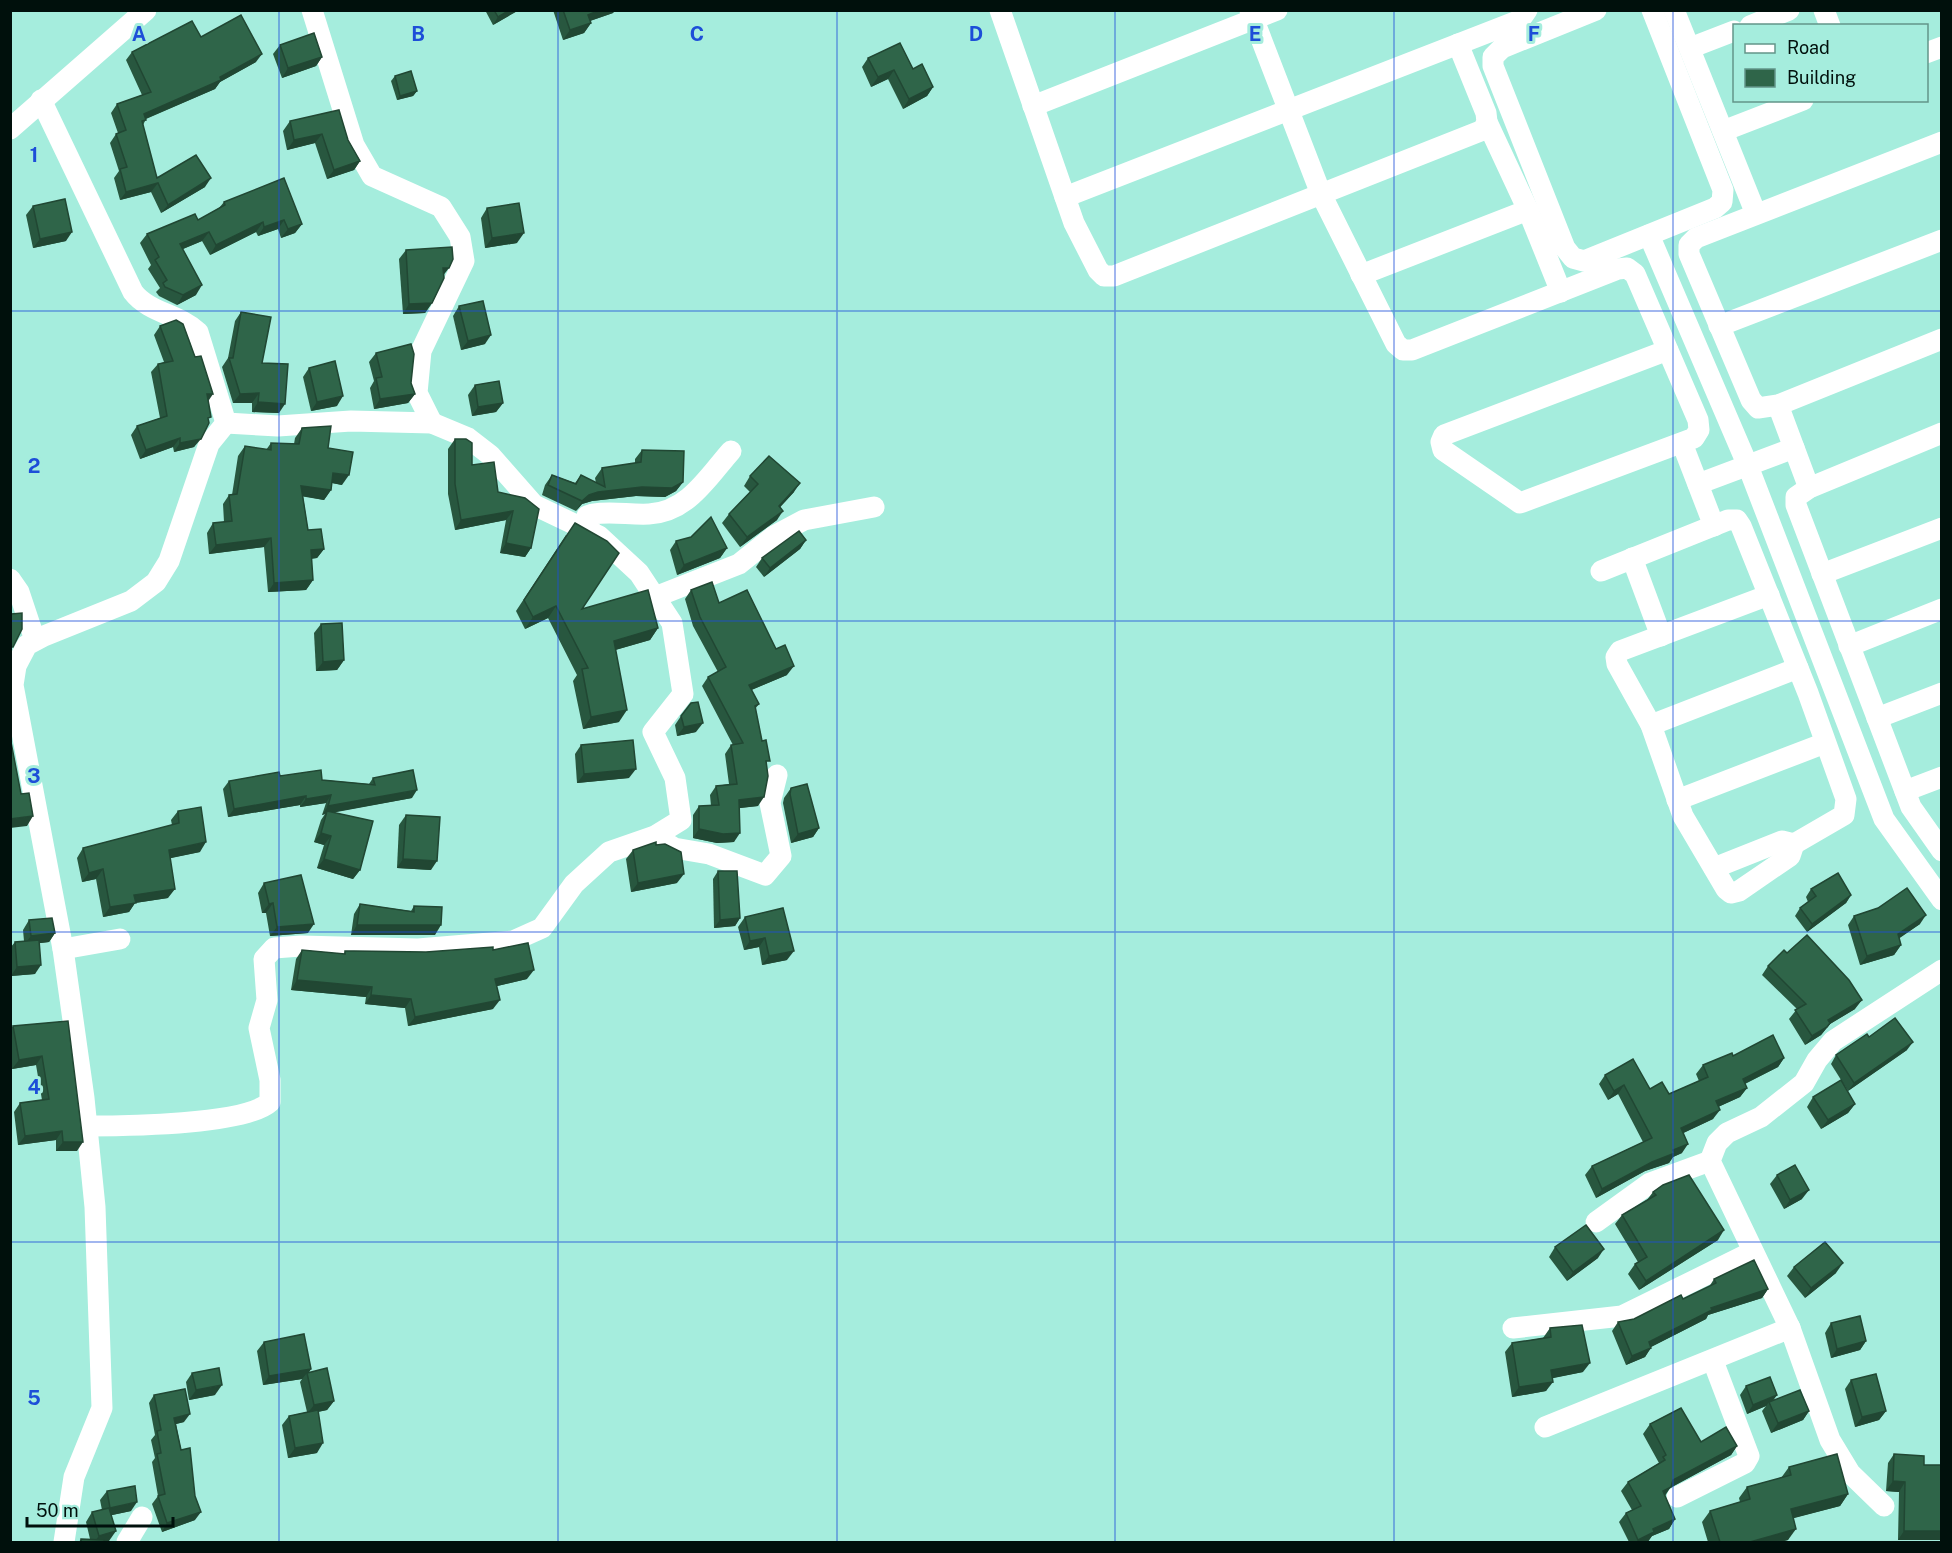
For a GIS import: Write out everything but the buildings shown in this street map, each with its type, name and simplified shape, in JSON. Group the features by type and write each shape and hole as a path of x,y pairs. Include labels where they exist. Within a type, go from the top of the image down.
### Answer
{"street":[{"path":"10,129 146,10"},
{"path":"312,10 354,145 372,176 441,207 459,237 464,261 421,351 417,393 432,423"},
{"path":"1033,106 1252,15 1277,10"},
{"path":"1065,197 1520,20 1527,10"},
{"path":"1596,10 1564,16 1502,48 1493,57 1493,66 1565,248 1573,258 1584,261 1714,208 1722,202 1722,190 1652,10"},
{"path":"1674,10 1756,214"},
{"path":"1755,24 1789,10"},
{"path":"1001,11 1074,223 1098,270 1104,276 1114,276 1483,130 1487,122"},
{"path":"1252,15 1321,194 1396,344 1403,350 1412,350 1618,269 1627,268 1635,274 1668,350 1698,420 1699,430 1694,438 1682,443 1520,503 1443,450 1441,442 1444,435 1668,350"},
{"path":"1690,48 1733,31"},
{"path":"1458,44 1487,122 1528,210 1561,292"},
{"path":"41,100 133,292 141,303 191,326 198,332 226,423"},
{"path":"1723,131 1798,102"},
{"path":"1941,142 1695,238 1689,244 1689,254 1750,400 1758,408 1778,405 1941,339"},
{"path":"1361,275 1528,210"},
{"path":"1649,235 1748,466 1884,819 1941,900"},
{"path":"1719,326 1941,240"},
{"path":"1778,405 1809,488"},
{"path":"86,1126 133,1126 249,1114 270,1102 270,1080 260,1028 267,1000 264,959 274,948 301,946 418,949 513,941 542,928 574,885 594,863 622,846 655,836 681,820 675,778 653,732 683,694 672,623 639,573 618,552 590,530 534,505 490,455 468,438 432,423 351,421 279,426 226,423"},
{"path":"64,1542 74,1477 99,1417 103,1391 95,1207 63,949 13,685 19,659 27,645 34,640 131,601 156,582 169,561 209,444 226,423"},
{"path":"1941,433 1809,488 1796,497 1796,505 1911,807 1941,851"},
{"path":"1682,443 1714,526"},
{"path":"1698,484 1794,448"},
{"path":"590,530 587,516 593,514 648,514 675,509 695,492 731,451"},
{"path":"655,597 739,564 774,536 804,520 874,507"},
{"path":"1601,571 1714,526 1737,520 1742,526 1798,668 1846,799 1844,815 1794,844 1790,856 1739,891 1731,893 1726,889 1683,816 1651,725 1617,664 1616,657 1620,651 1769,595"},
{"path":"1822,574 1941,528"},
{"path":"1632,558 1661,636"},
{"path":"10,579 19,592 34,640"},
{"path":"1849,646 1941,609"},
{"path":"1651,725 1798,668"},
{"path":"1877,718 1941,693"},
{"path":"1677,800 1826,743"},
{"path":"655,836 674,848 710,854 765,875 781,856 770,803 777,775"},
{"path":"1905,791 1941,777"},
{"path":"1713,868 1782,841 1794,844"},
{"path":"63,949 120,939"},
{"path":"1884,1506 1850,1473 1830,1440 1790,1328 1710,1161 1717,1143 1726,1133 1761,1117 1804,1083 1816,1060 1833,1041 1941,970"},
{"path":"1596,1222 1650,1183 1710,1161"},
{"path":"1513,1328 1622,1316 1752,1252"},
{"path":"1545,1426 1713,1361 1790,1328"},
{"path":"1677,1497 1745,1463 1749,1456 1713,1361"},
{"path":"127,1542 142,1517"}]}
